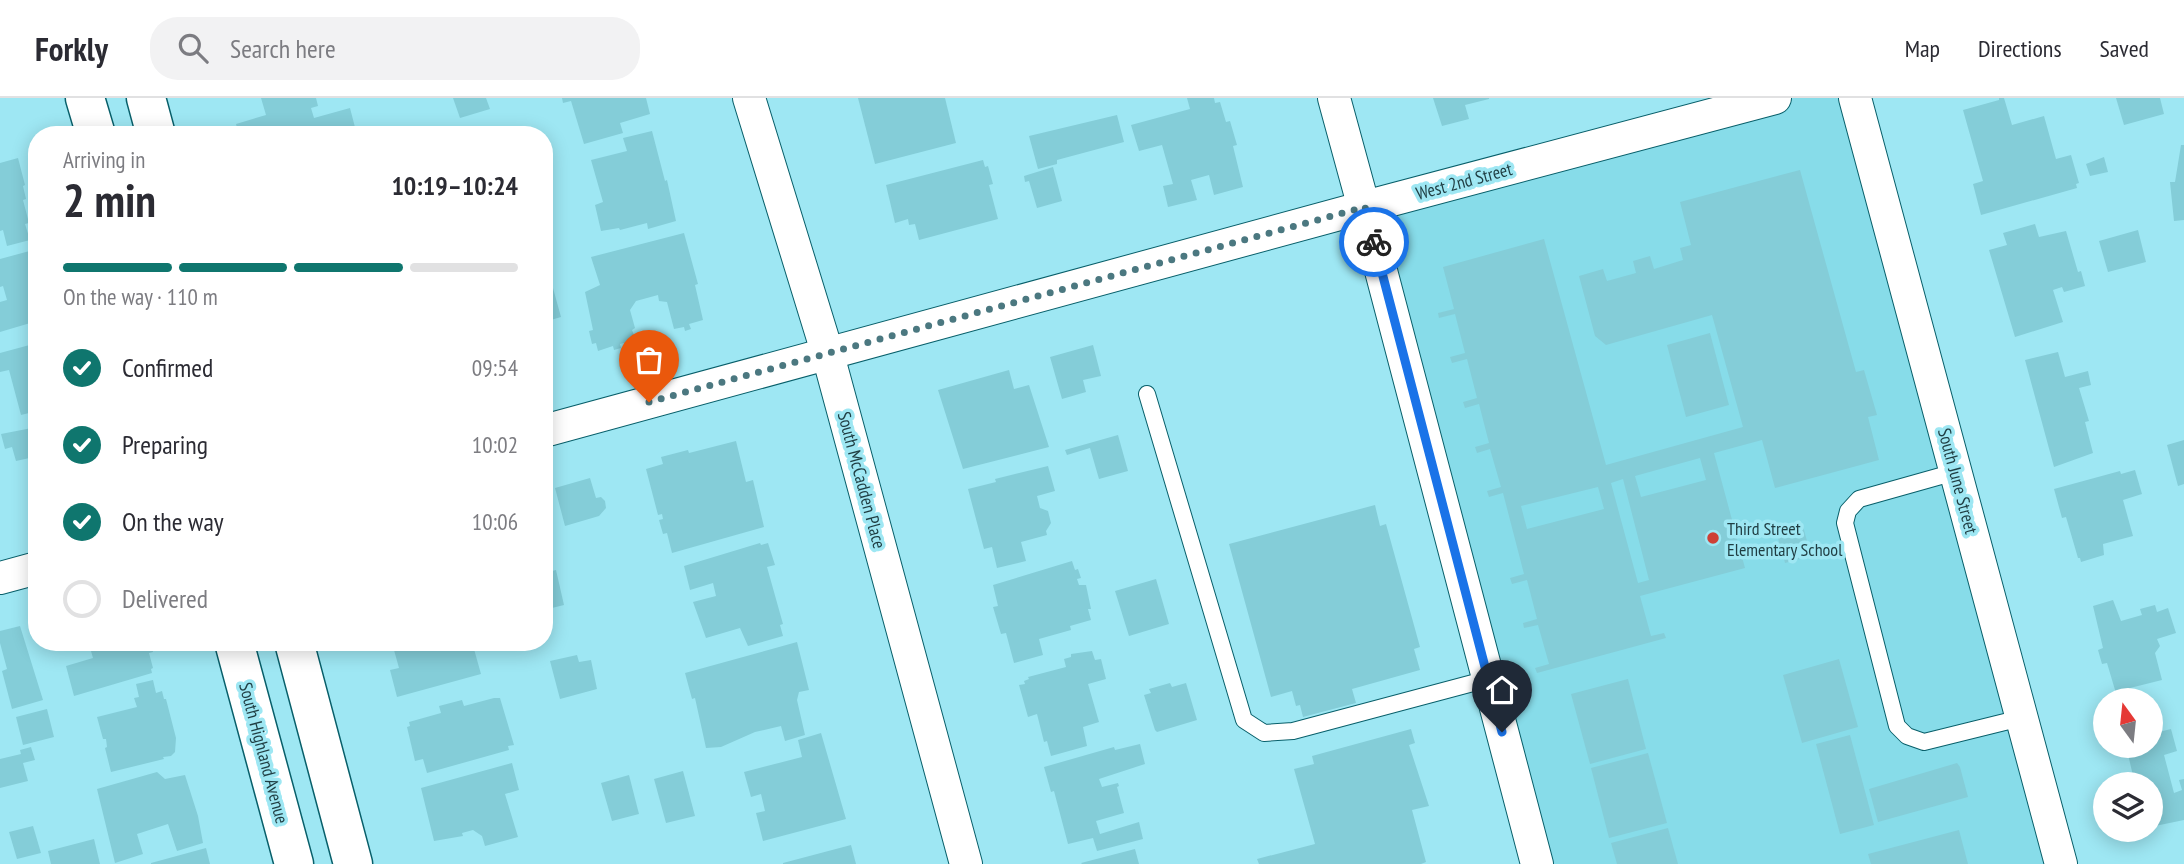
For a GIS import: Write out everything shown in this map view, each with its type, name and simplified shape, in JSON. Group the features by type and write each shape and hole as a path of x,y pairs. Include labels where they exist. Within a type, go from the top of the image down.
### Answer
{"main road":[{"path":"85,98 93,126"},
{"path":"146,98 154,126"},
{"name":"South Highland Avenue","path":"236,651 294,864"},
{"path":"296,651 353,864"}],"street":[{"name":"South McCadden Place","path":"748,98 828,355 966,864"},
{"path":"1334,98 1537,864"},
{"name":"West 2nd Street","path":"553,429 1775,98"},
{"name":"South June Street","path":"1855,98 2061,864"},
{"path":"0,578 28,570"}],"lane":[{"path":"1147,394 1244,720 1264,733 1293,731 1488,679"},
{"path":"1955,472 1859,499 1849,511 1845,523 1897,726 1907,736 1924,742 2021,718"}],"shaded area":[{"name":"Third Street Elementary School","path":"1794,98 1847,98 2054,864 1549,864 1370,212"}],"building":[{"path":"261,98 316,98 318,106 311,108 314,118 350,108 355,126 237,126 266,115"},
{"path":"453,98 486,98 490,109 460,118"},
{"path":"562,98 646,98 650,114 620,123 623,133 584,144 571,101 563,103"},
{"path":"858,98 945,98 956,143 875,164"},
{"path":"1187,98 1214,98 1215,103 1220,102 1226,122 1230,121 1237,145 1233,146 1243,187 1214,195 1209,175 1191,180 1197,200 1168,207 1163,186 1173,184 1162,145 1139,151 1131,125 1190,109"},
{"path":"1433,98 1489,99 1465,105 1469,119 1442,126"},
{"path":"2004,98 2012,125 2044,116 2056,159 2071,155 2079,183 2076,184 2077,188 1981,215 1973,184 1983,181 1963,110"},
{"path":"2116,98 2160,98 2164,114 2124,125"},
{"path":"1117,115 1124,142 1057,160 1057,164 1038,169 1029,136"},
{"path":"652,131 676,221 648,229 647,223 620,230 601,231 595,205 603,202 591,160 627,151 623,138"},
{"path":"2181,145 2184,145 2184,220 2174,221 2170,182 2175,182"},
{"path":"2104,157 2108,172 2090,176 2086,164"},
{"path":"18,158 25,185 26,199 23,200 28,219 28,223 25,224 28,241 7,246 3,230 0,231 0,163"},
{"path":"983,160 985,167 988,166 993,184 989,185 998,219 919,240 915,224 909,225 908,219 895,223 886,185"},
{"path":"1053,167 1062,201 1037,208 1029,181 1025,182 1024,176"},
{"path":"1800,170 1856,372 1864,370 1877,415 1868,417 1879,460 1775,488 1762,440 1714,453 1745,568 1640,596 1651,636 1664,633 1666,638 1537,673 1535,668 1549,664 1538,625 1524,628 1523,623 1537,619 1527,580 1512,584 1510,578 1524,574 1503,493 1489,497 1487,491 1501,487 1490,449 1477,453 1475,447 1489,443 1479,404 1465,408 1463,402 1477,398 1467,359 1452,363 1450,357 1465,353 1455,314 1439,318 1438,313 1454,309 1443,267 1544,239 1606,465 1743,427 1712,315 1606,345 1595,336 1579,276 1603,269 1607,281 1636,273 1633,261 1650,256 1654,269 1683,260 1680,248 1691,245 1680,202","holes":["1700,458 1706,480 1641,497 1635,476","1623,479 1649,580 1638,583 1611,483","1598,487 1604,509 1527,529 1521,506"]},
{"path":"2035,224 2039,237 2066,231 2085,286 2064,292 2062,287 2053,290 2063,322 2015,337 1989,250 2007,245 2003,233"},
{"path":"2138,230 2146,262 2108,272 2099,241"},
{"path":"684,233 698,284 695,285 703,320 689,324 691,329 685,331 684,327 674,329 667,302 659,301 658,295 636,301 630,310 636,340 620,344 621,348 614,350 613,346 598,351 596,343 592,344 589,331 593,330 585,292 600,285 591,257"},
{"path":"28,251 28,324 0,332 0,302 7,300 3,286 0,287 0,259"},
{"path":"553,288 561,317 553,319"},
{"path":"1710,333 1729,405 1686,417 1667,345"},
{"path":"28,345 28,413 21,415 9,370 0,372 0,353"},
{"path":"1093,345 1101,376 1083,380 1086,392 1062,399 1050,357"},
{"path":"2058,352 2065,377 2088,371 2091,385 2079,388 2089,421 2085,422 2093,453 2054,467 2025,360"},
{"path":"1009,370 1014,389 1029,385 1049,447 963,469 938,390"},
{"path":"28,429 28,458 16,461 12,447 5,449 1,434"},
{"path":"1118,435 1128,471 1099,479 1090,448 1067,455 1065,450"},
{"path":"2184,440 2184,484 2178,486 2167,445"},
{"path":"736,441 746,482 753,480 764,527 672,553 667,533 663,534 659,520 663,519 662,514 658,515 646,469 663,464 661,457"},
{"path":"1048,466 1055,491 1037,496 1040,508 1048,511 1051,523 1046,531 1047,535 1021,542 1026,561 997,568 992,547 984,549 968,489 996,482 995,479"},
{"path":"2135,470 2142,494 2123,500 2133,536 2103,544 2104,555 2081,562 2066,517 2062,518 2054,489 2120,471 2121,474"},
{"path":"590,478 596,498 601,497 605,501 606,508 599,516 565,526 555,488"},
{"path":"1375,505 1380,526 1386,524 1420,647 1414,649 1420,670 1352,689 1356,703 1303,717 1300,705 1296,706 1292,691 1271,697 1229,544"},
{"path":"1803,526 1811,556 1785,563 1783,554 1777,556 1774,544 1779,542 1777,533"},
{"path":"760,543 768,543 775,565 767,567 783,624 780,625 783,636 748,646 740,628 706,638 693,602 716,596 713,583 690,590 684,566"},
{"path":"1072,561 1081,578 1077,579 1079,585 1086,585 1091,620 1070,626 1071,630 1039,639 1043,655 1014,663 1006,633 1001,634 993,607 998,606 993,585"},
{"path":"556,570 564,605 553,608 553,571"},
{"path":"1156,579 1169,624 1129,636 1115,591"},
{"path":"2113,600 2121,621 2142,615 2140,609 2155,605 2157,612 2168,608 2176,633 2157,639 2160,646 2155,653 2162,680 2130,688 2114,688 2107,663 2102,664 2098,650 2103,648 2093,606"},
{"path":"20,626 43,700 12,709 2,671 7,669 0,643 0,631"},
{"path":"797,642 809,690 799,692 797,700 805,735 785,741 781,726 755,732 721,747 706,748 695,698 692,699 685,673"},
{"path":"91,651 153,651 149,653 152,673 74,696 66,666 93,658"},
{"path":"394,651 475,651 481,674 397,697 390,670 399,668"},
{"path":"1092,651 1095,660 1101,659 1106,679 1088,684 1099,722 1083,727 1087,746 1051,756 1047,741 1044,742 1037,714 1028,717 1019,685 1025,684 1024,681 1029,679 1028,677 1066,667 1064,659 1071,657 1071,654"},
{"path":"577,655 579,662 591,660 597,689 560,699 550,661"},
{"path":"1839,659 1858,727 1802,743 1783,675"},
{"path":"1628,679 1646,749 1590,764 1571,694"},
{"path":"153,680 156,693 162,691 166,699 176,738 175,752 171,756 163,757 164,759 111,772 105,748 106,739 103,739 97,717 137,707 134,698 139,697 136,684"},
{"path":"1170,683 1172,687 1186,683 1197,720 1157,732 1144,695 1151,693 1149,689"},
{"path":"500,698 514,745 508,746 509,750 427,773 423,759 415,761 407,727 410,726 409,722 441,713 439,706 462,700 464,706"},
{"path":"47,709 54,737 23,745 16,717"},
{"path":"1411,729 1415,743 1409,745 1429,806 1412,810 1426,862 1259,864 1257,859 1315,844 1294,769 1314,764 1312,756"},
{"path":"2171,729 2177,751 2164,755 2174,793 2182,790 2179,780 2184,779 2184,820 2163,824 2163,772 2132,772 2129,758 2163,758 2163,731"},
{"path":"821,733 846,819 763,841 756,813 765,811 761,794 751,797 744,772 802,757 798,740"},
{"path":"1850,735 1874,825 1840,834 1816,744"},
{"path":"1140,744 1145,764 1099,779 1102,787 1118,783 1124,813 1096,821 1100,834 1139,822 1143,839 1097,851 1093,838 1068,844 1054,791 1051,792 1044,767 1114,747 1115,750"},
{"path":"31,747 35,760 23,763 28,781 0,788 0,759 21,754 20,750"},
{"path":"1648,753 1667,823 1609,838 1591,768"},
{"path":"512,763 519,790 505,794 518,837 485,846 482,836 473,830 462,833 463,836 434,841 421,788"},
{"path":"1957,763 1968,797 1878,822 1869,789"},
{"path":"683,771 695,816 666,823 654,779"},
{"path":"157,772 165,779 185,775 203,843 177,851 168,824 137,834 143,854 115,863 97,789"},
{"path":"629,775 639,814 612,821 601,783"},
{"path":"33,826 41,853 17,859 9,832"},
{"path":"1668,828 1678,864 1617,864 1611,843"},
{"path":"1959,830 1968,864 1871,864 1868,854"},
{"path":"94,839 100,864 51,864 48,851"},
{"path":"851,845 856,864 783,864 783,863"},
{"path":"206,848 210,864 151,864 151,863"},
{"path":"1135,849 1139,864 1081,863"}],"way so far":[{"path":"649,402 1365,207 1374,242"}],"place":[{"name":"Third Street Elementary School","path":"1713,538"}],"route":[{"path":"1374,242 1502,732"}]}
